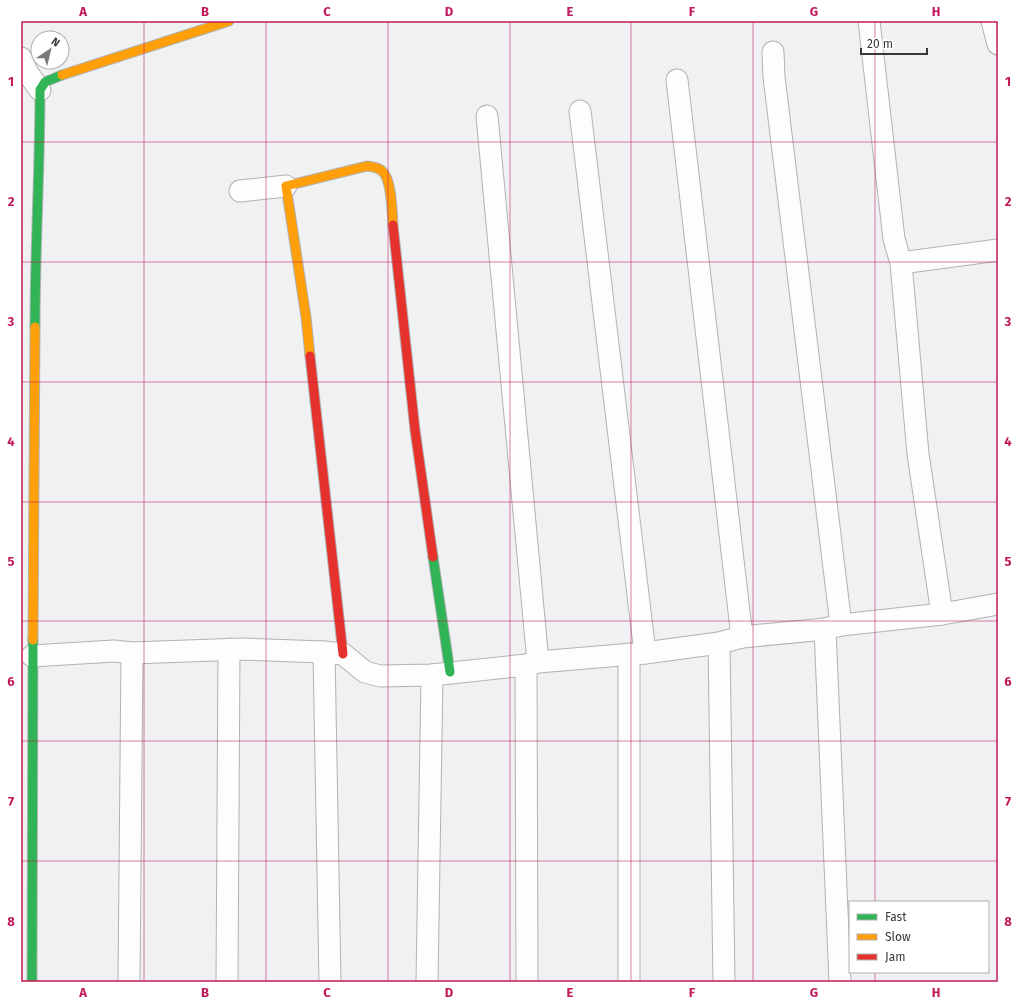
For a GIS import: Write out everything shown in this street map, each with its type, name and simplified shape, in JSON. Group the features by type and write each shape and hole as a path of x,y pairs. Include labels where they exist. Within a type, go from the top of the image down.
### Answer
{"street":[{"path":"32,982 32,656 28,289 40,159 40,90 45,82 50,79 229,21"},
{"path":"869,21 894,239 901,263 918,454 942,614"},
{"path":"992,21 998,44"},
{"path":"773,52 774,77 833,627 840,982"},
{"path":"23,68 40,90"},
{"path":"677,80 742,637"},
{"path":"580,111 637,654 629,982"},
{"path":"487,116 532,664 527,982"},
{"path":"240,191 286,186 367,166 380,168 386,174 389,184 441,674 427,982"},
{"path":"286,186 306,316 333,653 330,982"},
{"path":"901,263 998,250"},
{"path":"32,656 114,651 132,653 229,649 333,653 372,675 441,674 637,654 719,642 742,637 942,614 998,604"},
{"path":"719,642 724,982"},
{"path":"227,982 229,649"},
{"path":"129,982 132,653"}],"traffic: fast":[{"path":"35,327 40,90 45,82 62,75"},
{"path":"433,557 450,672"},
{"path":"32,982 33,640"}],"traffic: slow":[{"path":"62,75 229,21"},
{"path":"310,356 306,317 286,186 367,166 377,168 385,175 390,188 393,225"},
{"path":"33,640 35,327"}],"traffic: jam":[{"path":"393,225 415,430 433,557"},
{"path":"310,356 343,654"}]}
